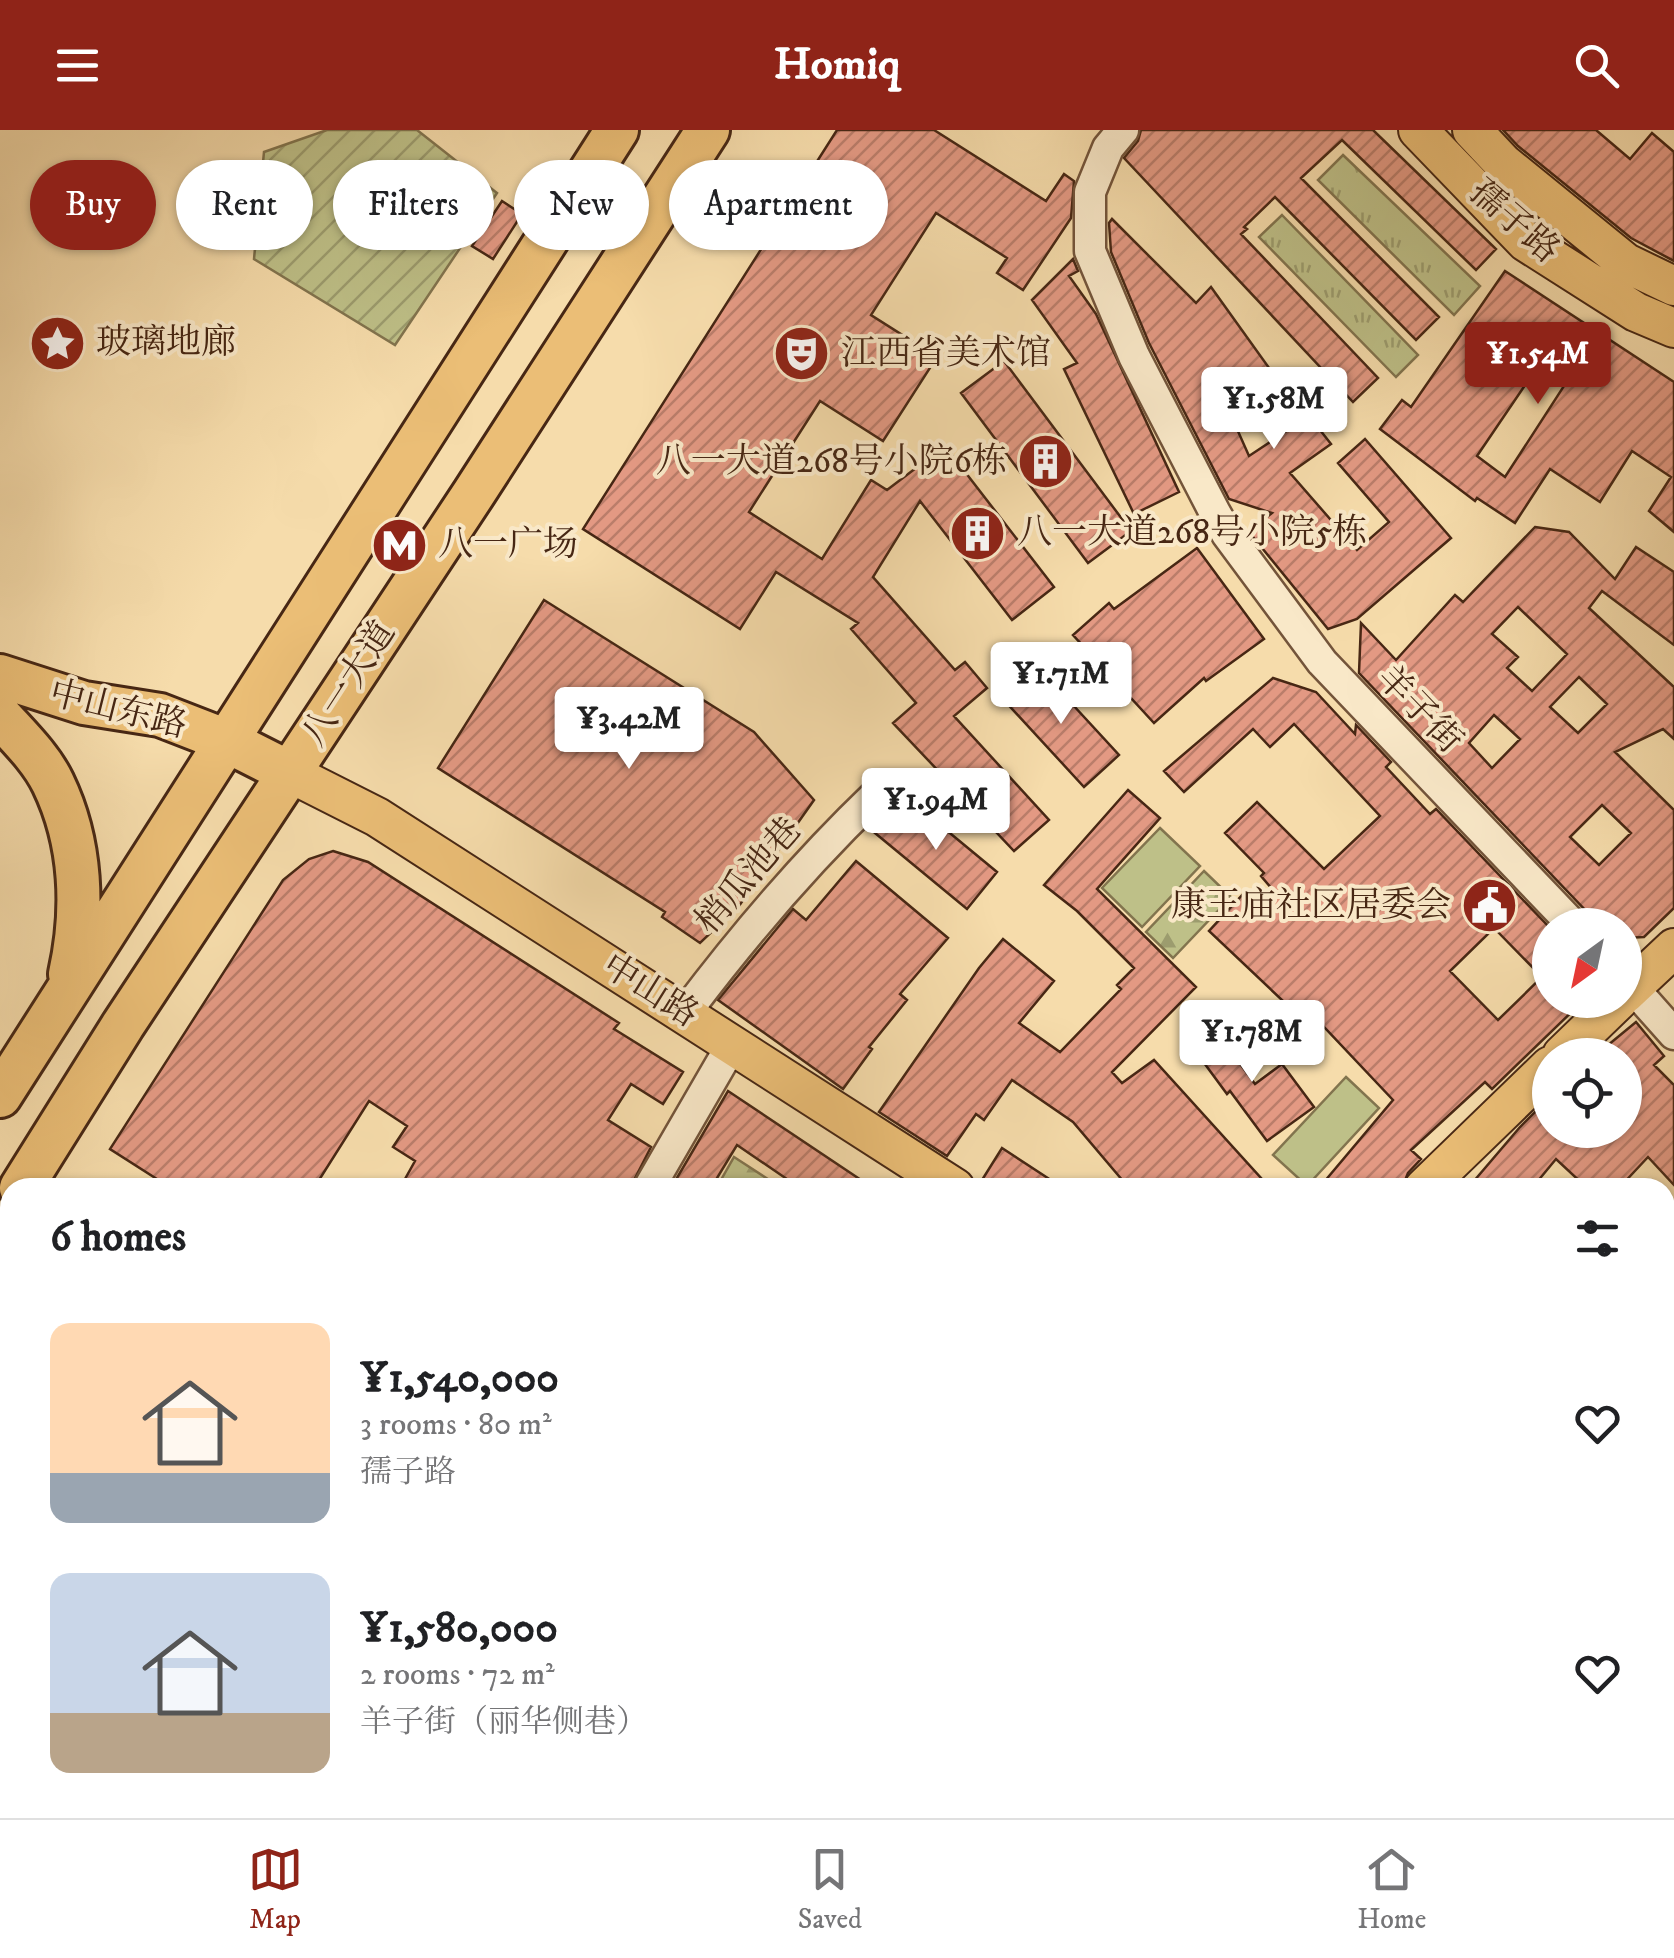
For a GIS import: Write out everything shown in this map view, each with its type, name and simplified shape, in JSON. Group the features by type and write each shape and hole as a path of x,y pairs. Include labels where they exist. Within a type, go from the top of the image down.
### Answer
{"highway":[{"name":"八一大道","path":"0,1096 617,130"},
{"name":"八一大道","path":"27,1178 123,1025 708,130"},
{"name":"中山东路","path":"0,676 84,703 160,716 228,741 290,773"},
{"name":"中山东路","path":"0,716 53,782 71,832 79,884 78,938 66,990"}],"main road":[{"name":"孺子路","path":"1418,130 1526,242 1636,312 1674,328"},
{"name":"孺子路","path":"1472,130 1503,164 1626,262 1674,286"},
{"name":"中山东路","path":"290,773 344,798"},
{"name":"中山路","path":"344,798 940,1178"},
{"path":"1642,975 1674,948"},
{"path":"1578,1038 1598,1018"},
{"path":"1434,1178 1532,1083"}],"street":[{"name":"羊子街","path":"1123,130 1108,148 1090,192 1090,251 1134,356 1227,534 1322,662 1557,908"},
{"name":"梢瓜池巷","path":"685,1013 732,950 841,828 876,795"},
{"path":"1642,1005 1674,1034"},
{"path":"656,1178 733,1044"}],"green space":[{"path":"327,130 417,130 455,160 333,160 333,250 459,250 395,345 254,259 255,250 313,250 313,160 263,160 264,152"},
{"path":"1343,155 1480,286 1454,315 1318,180"},
{"path":"1282,215 1418,355 1396,377 1259,237"},
{"path":"1160,828 1200,866 1142,927 1102,888"},
{"path":"1204,871 1231,897 1173,958 1146,932"},
{"path":"1346,1077 1379,1108 1314,1178 1298,1178 1273,1155"},
{"path":"734,1157 766,1178 722,1178"}],"building":[{"path":"837,130 934,130 1046,201 1064,174 1074,181 1071,218 1023,290 997,273 1007,258 936,213 871,315 937,357 883,441 820,401 749,512 822,559 871,480 887,490 945,446 1054,587 1012,620 920,501 873,577 955,670 965,662 987,688 954,716 1049,820 1014,851 893,723 916,703 851,629 858,623 776,572 740,629 583,529 761,250 888,250 888,160 818,160"},
{"path":"1141,130 1373,130 1496,249 1476,270 1342,140 1301,178 1439,317 1416,340 1275,197 1244,227 1247,229 1241,234 1378,378 1353,402 1124,158 1138,141"},
{"path":"1503,130 1596,130 1630,159 1652,133 1674,152 1674,261 1631,238"},
{"path":"502,201 514,209 514,226 493,259 478,250 494,250 494,213"},
{"path":"1112,219 1196,303 1211,287 1277,379 1229,411 1249,456 1309,416 1331,444 1290,473 1357,550 1389,522 1338,463 1365,439 1451,538 1357,619 1328,629 1249,532 1272,513 1229,499 1149,343 1111,252"},
{"path":"1073,259 1078,271 1069,276 1096,314 1179,492 1134,514 1064,369 1077,363 1032,300"},
{"path":"1505,271 1674,382 1674,532 1649,511 1671,477 1632,451 1600,502 1550,469 1515,523 1477,498 1475,501 1380,429 1402,400 1411,407","holes":["1559,335 1586,352 1505,477 1477,456"]},
{"name":"八一大道268号小院6栋","path":"1004,361 1131,531 1088,563 961,393"},
{"path":"1535,527 1569,532 1615,579 1636,547 1674,572 1674,645 1602,591 1589,608 1674,687 1674,739 1663,729 1615,752 1674,810 1674,908 1644,937 1642,908 1583,908 1359,673 1361,623 1396,660 1455,595 1463,602","holes":["1518,607 1567,654 1532,691 1507,668 1518,657 1492,634","1579,677 1607,704 1578,733 1550,707","1494,715 1520,739 1492,768 1469,743","1602,805 1631,833 1599,865 1570,837"]},
{"path":"1197,548 1264,639 1206,681 1204,678 1154,723 1073,635 1109,603 1114,609"},
{"path":"544,600 754,732 814,800 739,906 700,943 662,917 665,912 438,768"},
{"path":"1038,667 1119,755 1084,787 1003,699"},
{"path":"1273,678 1316,692 1355,734 1356,725 1391,762 1386,767 1430,814 1436,809 1532,909 1532,967 1494,928 1450,971 1498,1020 1532,987 1532,1018 1565,1018 1545,1038 1532,1038 1532,1050 1492,1089 1485,1082 1411,1150 1421,1159 1406,1178 1327,1178 1393,1100 1308,1010 1301,1018 1209,931 1244,893 1257,905 1272,889 1261,876 1264,873 1225,833 1257,802 1324,869 1380,816 1294,724 1270,747 1253,729 1184,792 1164,771"},
{"path":"1128,790 1160,818 1097,889 1196,987 1112,1072 1122,1083 1154,1060 1261,1178 1121,1178 1073,1122 1012,1080 984,1120 976,1114 947,1156 879,1112 1003,939 1054,981 1019,1023 1060,1052 1121,989 1117,985 1134,968 1077,911 1044,885"},
{"path":"905,796 997,872 967,909 875,833"},
{"path":"333,851 368,862 619,1023 614,1029 683,1072 663,1104 631,1084 608,1120 651,1147 635,1178 406,1178 415,1161 393,1147 407,1126 369,1101 320,1178 155,1178 110,1149 283,880 309,859"},
{"path":"856,861 948,938 900,994 907,1000 869,1047 872,1049 843,1089 718,1000 793,909 806,920"},
{"path":"1208,1020 1255,1084 1282,1064 1314,1107 1267,1141 1185,1037"},
{"path":"1636,1022 1664,1056 1654,1065 1674,1085 1674,1178 1668,1178 1648,1157 1628,1178 1576,1178 1556,1159 1540,1178 1477,1178 1532,1115 1532,1148 1642,1148 1642,1038 1617,1038"},
{"path":"728,1091 858,1178 785,1178 737,1145 717,1178 677,1178"},
{"path":"1002,1148 1048,1178 983,1178"}],"place":[{"name":"玻璃地廊","path":"57,343"},
{"name":"江西省美术馆","path":"802,354"},
{"name":"八一大道268号小院6栋","path":"1046,462"},
{"name":"八一大道268号小院5栋","path":"978,533"},
{"name":"八一广场","path":"399,545"},
{"name":"康王庙社区居委会","path":"1490,906"}]}
